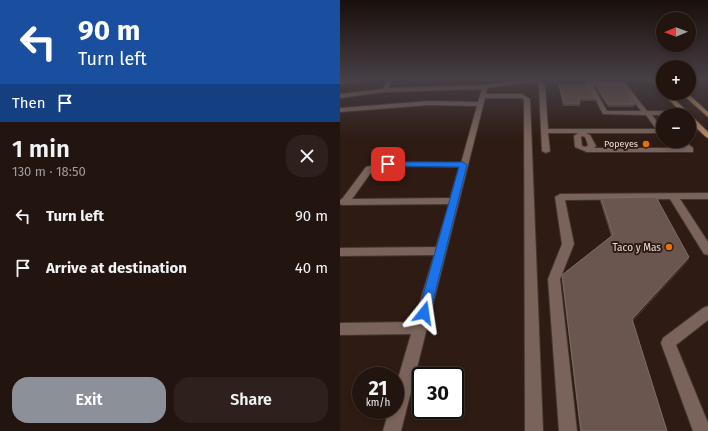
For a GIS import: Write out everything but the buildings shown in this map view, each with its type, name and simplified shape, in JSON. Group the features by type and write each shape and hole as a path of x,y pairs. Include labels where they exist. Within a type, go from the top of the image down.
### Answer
{"main road":[{"path":"672,100 680,108"},
{"path":"692,100 708,115"},
{"path":"696,124 708,136"}],"street":[{"path":"340,110 458,99"},
{"path":"392,431 481,99"},
{"path":"527,99 534,431"},
{"path":"543,99 546,151"},
{"path":"598,99 605,113 656,113"},
{"path":"636,99 656,124"},
{"path":"545,131 656,131"},
{"path":"581,132 576,136 578,146 587,150 690,150 688,148"},
{"path":"343,202 368,169 388,164 463,165"},
{"path":"673,196 708,251"},
{"path":"568,431 554,279 568,244 560,197 708,196"},
{"path":"343,202 454,201"},
{"path":"340,252 441,252"},
{"path":"702,431 668,342 708,311"},
{"path":"340,329 420,328"}],"place":[{"name":"Popeyes","path":"646,144"},
{"name":"Taco y Mas","path":"669,247"}],"route":[{"path":"388,164 463,165 424,313"}]}
